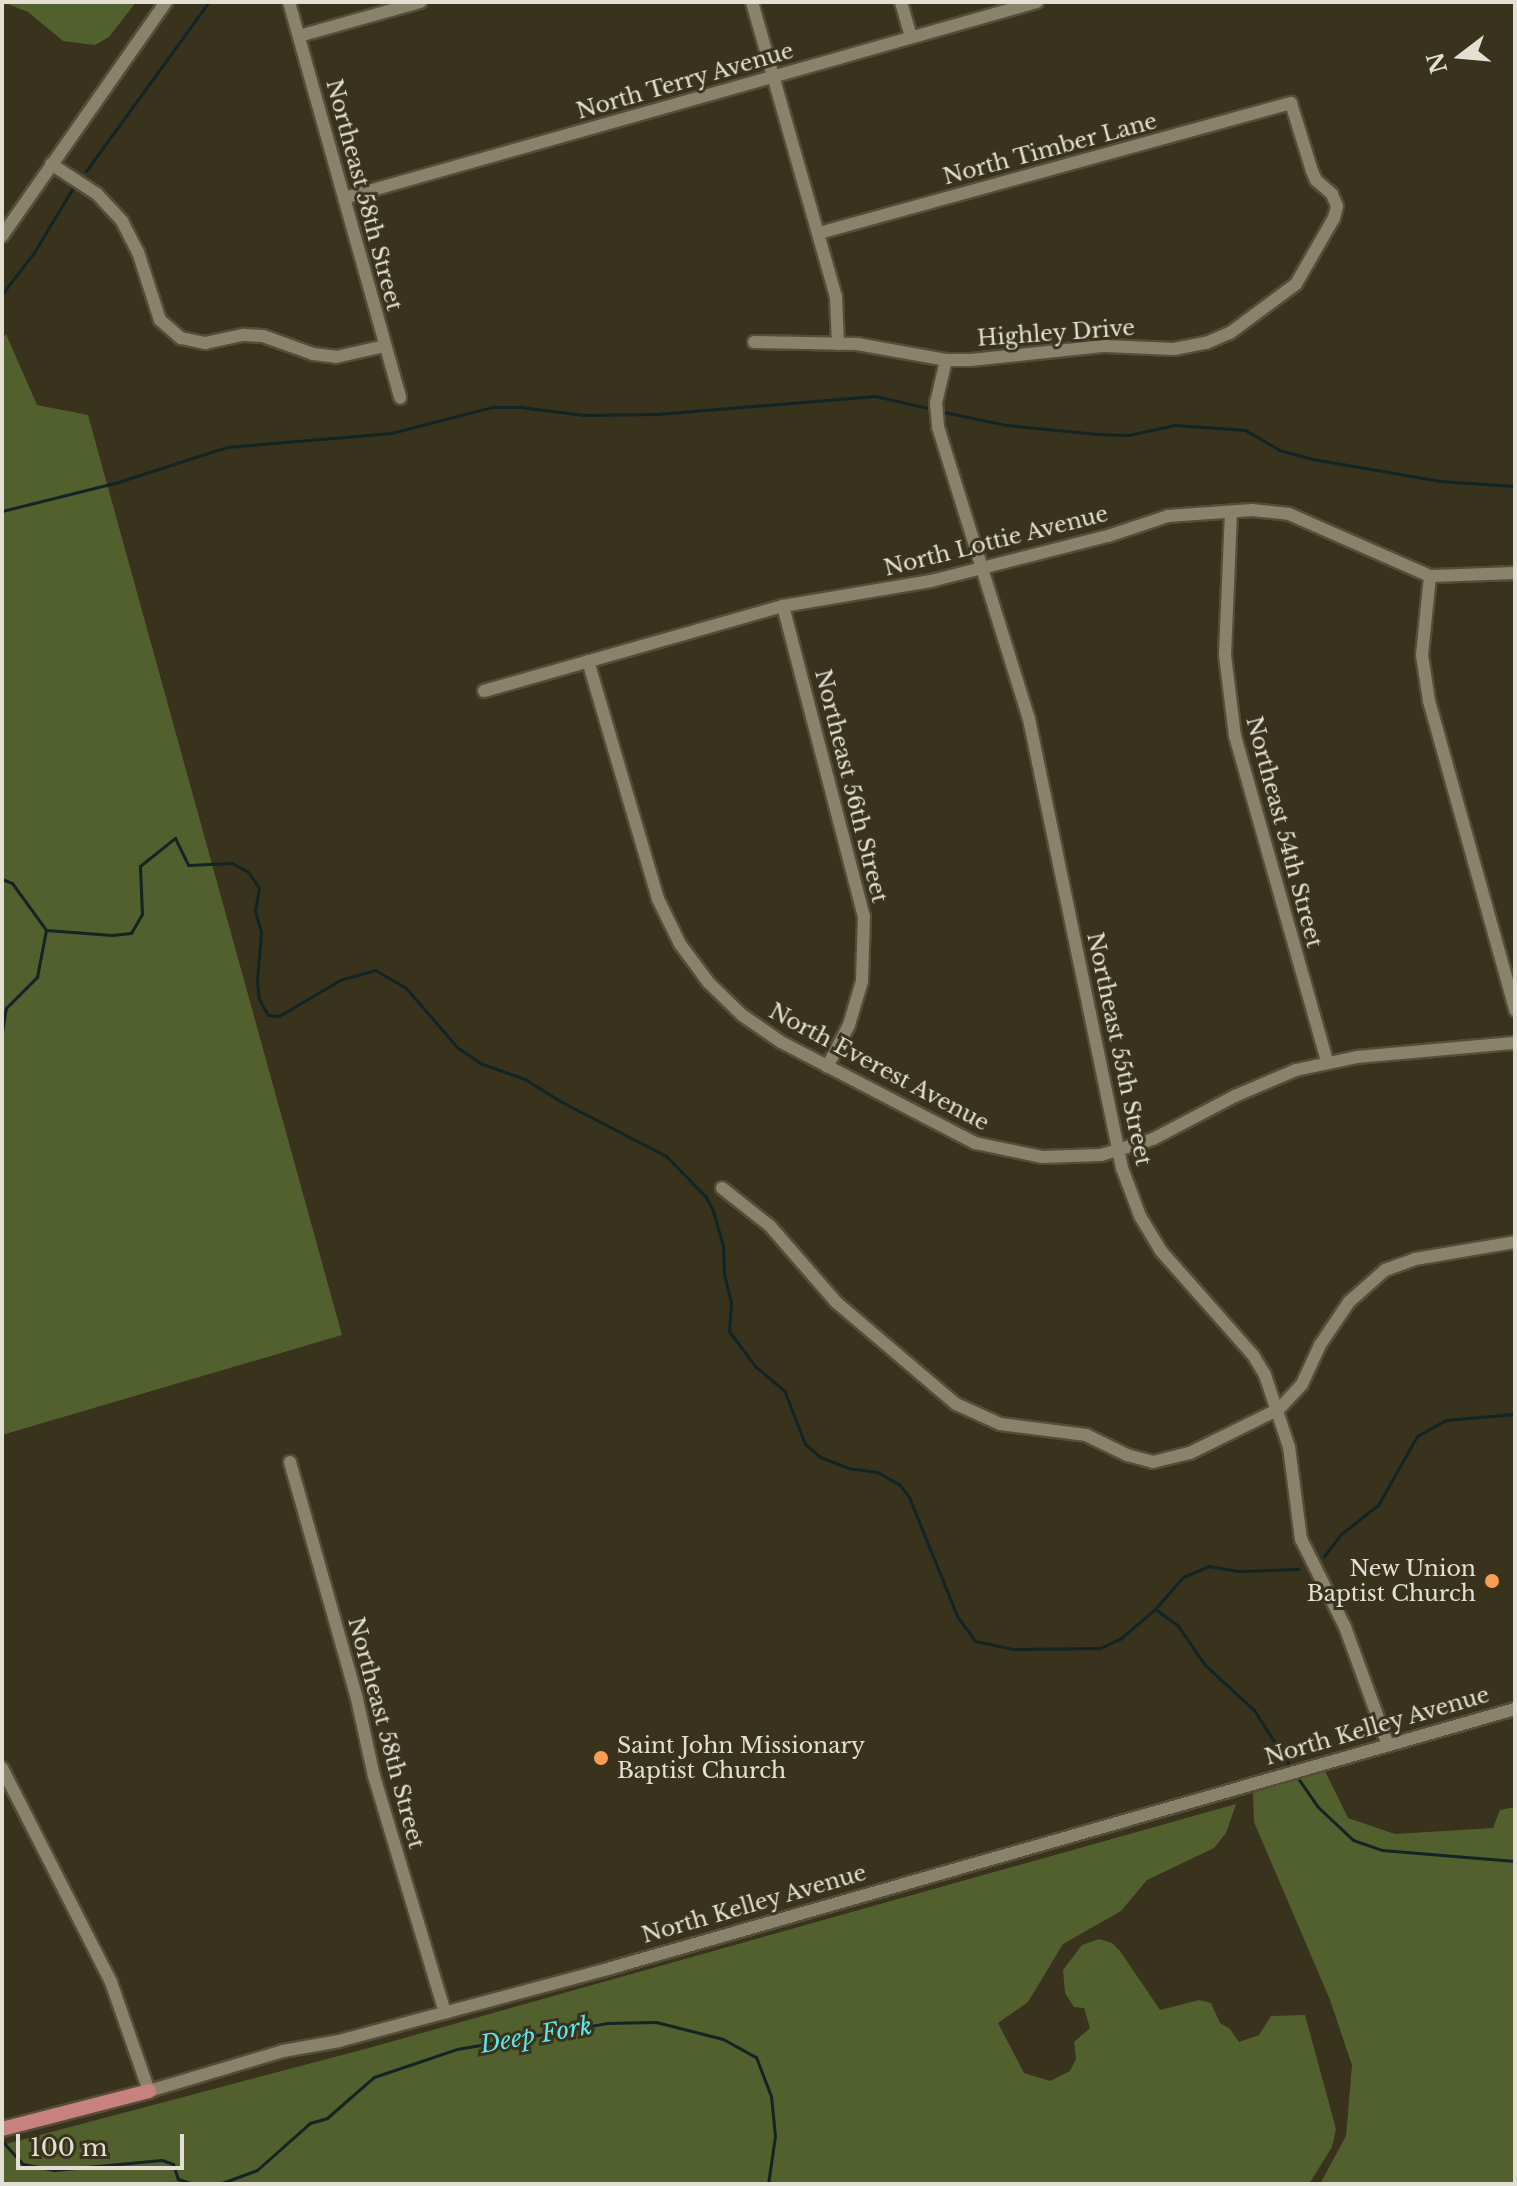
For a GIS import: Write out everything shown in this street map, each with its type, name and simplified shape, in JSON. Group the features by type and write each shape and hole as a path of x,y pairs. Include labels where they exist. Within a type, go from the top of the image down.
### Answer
{"main road":[{"name":"North Kelley Avenue","path":"2,2129 149,2091"}],"street":[{"path":"2,236 166,2"},
{"name":"Northeast 58th Street","path":"289,2 400,398"},
{"path":"299,36 420,2"},
{"path":"752,2 836,297 838,344"},
{"path":"901,2 911,37"},
{"name":"North Terry Avenue","path":"344,198 1037,2"},
{"name":"North Timber Lane","path":"819,233 1291,103 1312,171 1335,200"},
{"path":"51,164 97,194 122,221 138,252 155,311 165,328 181,338 205,343 244,335 263,336 313,354 336,357 385,346"},
{"name":"Highley Drive","path":"754,342 838,344 946,360 1006,359 1105,346 1174,349 1217,339 1272,305 1296,284 1334,218 1335,200"},
{"name":"Northeast 55th Street","path":"946,360 935,414 1020,683 1118,1151 1132,1197 1150,1235 1253,1355 1279,1409 1294,1469 1301,1539 1345,1627 1388,1745"},
{"name":"North Lottie Avenue","path":"484,691 783,606 901,587 983,568 1108,536 1168,516 1231,512 1289,514 1430,576 1515,573"},
{"name":"Northeast 54th Street","path":"1231,512 1225,655 1235,736 1327,1062"},
{"path":"1430,576 1423,627 1425,683 1433,724 1515,1010"},
{"name":"Northeast 56th Street","path":"783,606 864,916 862,981 849,1025 827,1067"},
{"name":"North Everest Avenue","path":"588,661 658,899 675,934 709,983 742,1015 827,1067 952,1132 994,1149 1053,1157 1118,1151 1153,1139 1269,1080 1327,1062 1515,1043"},
{"path":"722,1188 770,1226 836,1302 945,1395 984,1419 1086,1435 1127,1455 1153,1462 1190,1453 1279,1409 1302,1384 1335,1320 1373,1279 1415,1259 1515,1242"},
{"name":"Northeast 58th Street","path":"290,1462 357,1699 374,1776 445,2013"},
{"name":"North Kelley Avenue","path":"149,2091 283,2051 339,2041 445,2013 1515,1709"},
{"path":"2,1768 111,1982 149,2091"}],"green space":[{"path":"3,2 136,2 109,37 95,45 63,41 28,12"},
{"path":"6,334 37,405 88,415 342,1335 2,1435 2,339"},
{"path":"1325,1771 1348,1818 1395,1834 1493,1828 1500,1810 1515,1807 1515,2184 1320,2184 1346,2136 1352,2065 1330,2000 1254,1822 1253,1793"},
{"path":"1236,1804 1226,1833 1214,1848 1147,1880 1121,1911 1063,1944 1028,2002 998,2023 1024,2073 1050,2081 1070,2071 1076,2059 1074,2042 1090,2028 1084,2008 1074,2007 1065,1993 1063,1970 1082,1945 1099,1939 1112,1943 1120,1951 1160,2010 1199,2000 1211,2003 1220,2023 1230,2029 1239,2042 1259,2035 1271,2016 1305,2015 1336,2129 1332,2147 1309,2184 2,2184 2,2145 365,2049"}],"waterway":[{"path":"86,171 209,2"},
{"path":"2,294 33,254 72,189"},
{"path":"2,511 118,482 227,447 391,433 492,407 585,415 657,414 875,396 932,409"},
{"path":"939,411 1006,425 1097,434 1128,435 1175,425 1245,430 1279,450 1313,459 1440,481 1515,486"},
{"path":"46,930 112,935 131,933 142,914 140,866 175,838 188,865 232,863 248,872 259,888 255,911 261,932 257,981 259,999 268,1015 279,1016 340,980 375,970 406,988 458,1048 480,1063 525,1079 558,1100 666,1156 706,1197 713,1211 723,1245 724,1274 731,1303 729,1331 755,1366 784,1390 805,1444 820,1457 848,1468 877,1472 899,1484 909,1497 957,1616 975,1641 1012,1649 1100,1648 1121,1638 1155,1609 1183,1577 1209,1566 1238,1571 1298,1569"},
{"name":"Deep Fork","path":"2,879 12,883 46,930"},
{"name":"Deep Fork","path":"2,1032 6,1008 37,977 46,930"},
{"path":"1324,1556 1341,1534 1378,1505 1417,1436 1446,1420 1515,1414"},
{"path":"1155,1609 1178,1626 1205,1665 1254,1710 1291,1768"},
{"path":"1295,1774 1318,1807 1353,1840 1382,1850 1515,1861"},
{"name":"Deep Fork","path":"219,2184 257,2170 310,2123 327,2118 374,2077 457,2049 607,2023 656,2022 723,2039 756,2057 771,2096 775,2136 768,2184"},
{"name":"Deep Fork","path":"2,2141 23,2164 54,2170 162,2160 173,2164 178,2179 193,2184"}],"place":[{"name":"New Union Baptist Church","path":"1492,1581"},
{"name":"Saint John Missionary Baptist Church","path":"601,1758"}]}
